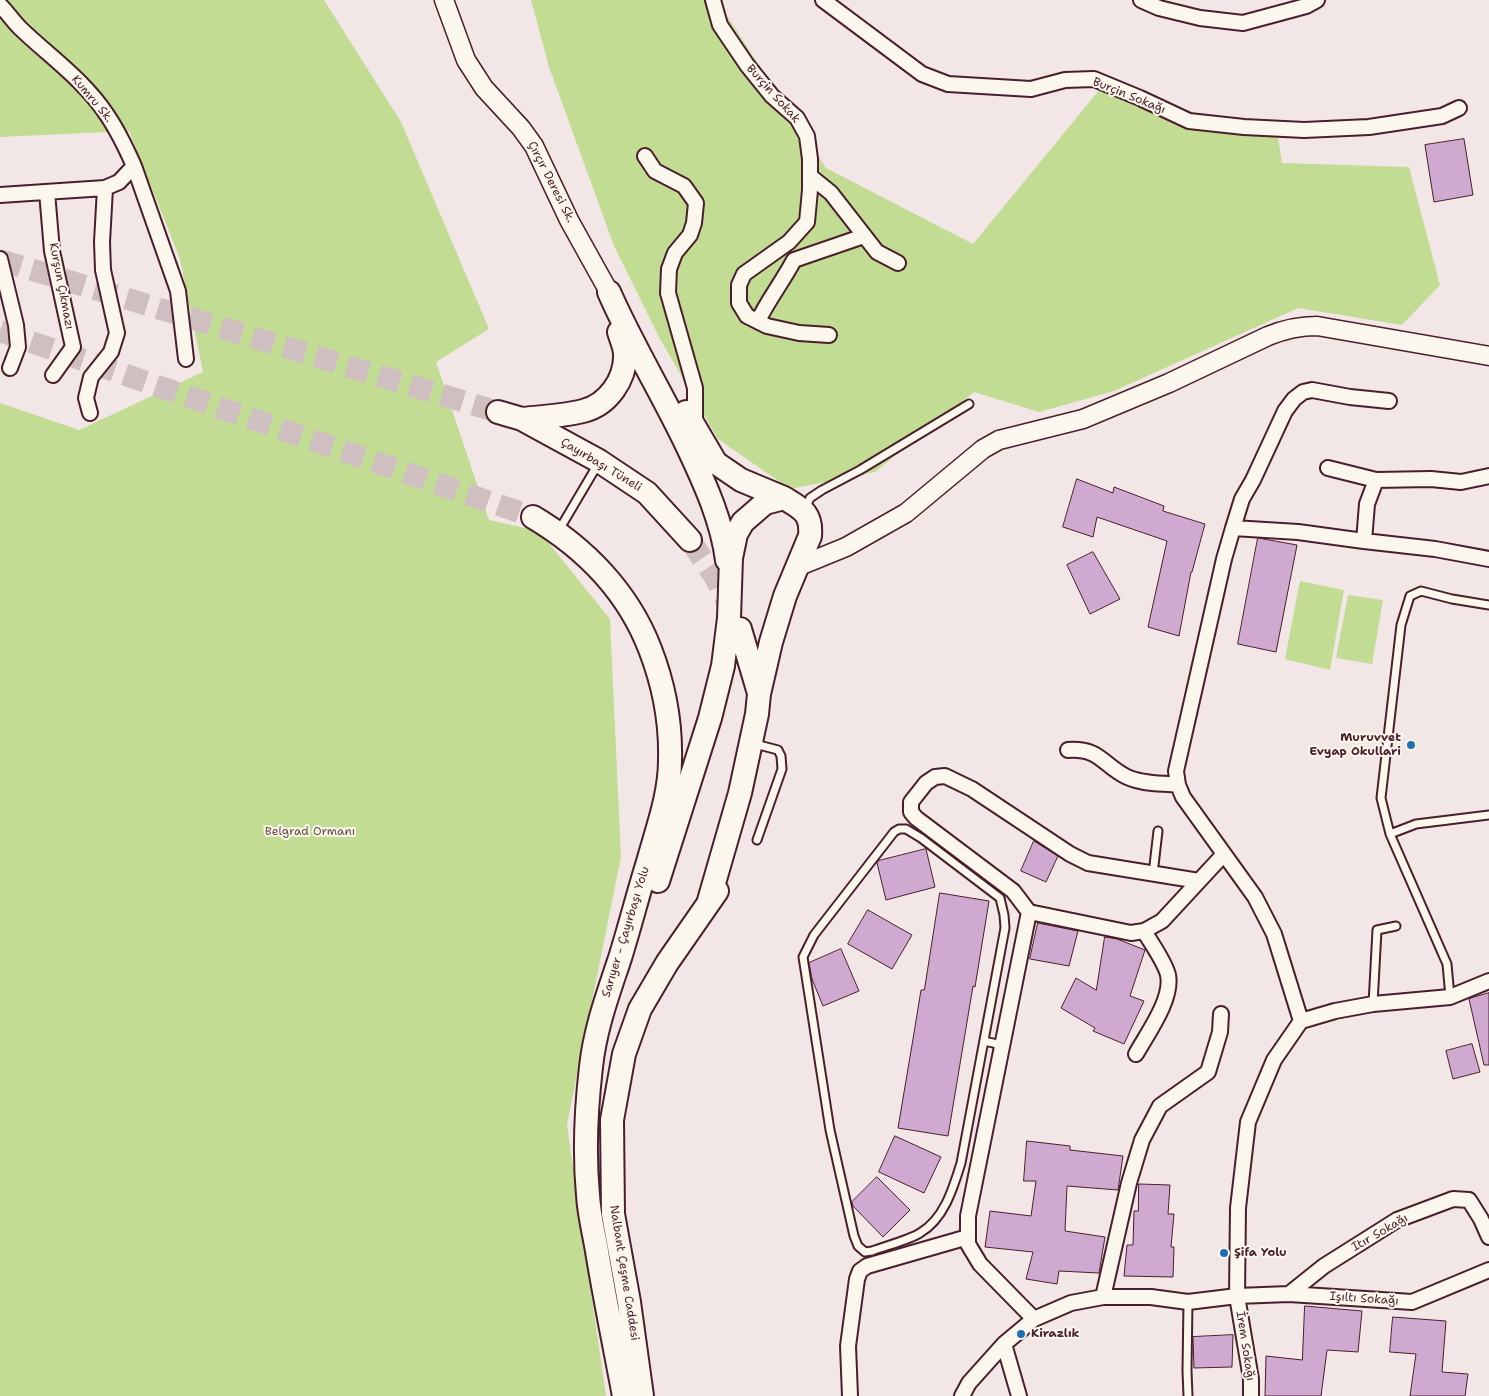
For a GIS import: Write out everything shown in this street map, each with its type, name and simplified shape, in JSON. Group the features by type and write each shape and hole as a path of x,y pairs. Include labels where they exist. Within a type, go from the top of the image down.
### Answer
{"main road":[{"path":"522,419 584,411 599,404 613,391 622,375 625,352 609,292"},
{"path":"609,292 641,333 716,463 741,480 784,498 804,511"},
{"path":"609,292 623,324 702,476 719,524 731,591"},
{"name":"Çayırbaşı Tüneli","path":"498,412 522,419 599,461 647,494 690,540"},
{"path":"621,955 648,908 710,718 723,666 731,591 731,558 736,534 743,522 765,503 784,498"},
{"name":"Nalbant Çeşme Caddesi","path":"642,1396 629,1302 613,1214 612,1120 624,1054 640,1009 667,963 708,904 740,793 771,642 785,596 810,536 811,526 804,511"},
{"name":"Sarıyer - Çayırbaşı Yolu","path":"533,517 558,532 590,559 615,587 627,604 643,632 656,664 664,691 669,728 670,762 666,797 621,955 595,1034 585,1147 588,1197 624,1396"},
{"path":"740,629 759,694"}],"street":[{"name":"Çırçır Deresi Sk.","path":"444,0 466,60 484,88 521,128 534,146 569,220 609,292"},
{"name":"Burçin Sokak","path":"713,0 720,25 747,65 772,96 797,118 807,136 810,176 807,222 789,242 744,274 739,285 739,303 747,316 767,326 799,333 829,335"},
{"name":"Burçin Sokağı","path":"823,0 922,74 948,84 1031,89 1065,80 1094,79 1189,121 1244,127 1304,130 1369,127 1442,116 1459,108"},
{"path":"1141,0 1159,8 1200,18 1244,23 1306,6 1316,0"},
{"name":"Kumru Sk.","path":"0,5 19,27 86,89 106,113 123,140 178,291 186,359"},
{"path":"645,156 655,170 684,186 696,203 694,223 690,235 675,253 669,270 668,293 695,388 695,428"},
{"path":"0,195 105,188 119,182 134,166"},
{"path":"810,176 831,192 877,252 898,263"},
{"path":"90,413 86,398 90,377 111,352 117,333 103,270 102,242 105,188"},
{"name":"Kurşun Çıkmazı","path":"48,192 52,251 73,347 53,375"},
{"path":"758,321 766,304 794,260 864,236"},
{"path":"0,259 16,325 18,347 10,368"},
{"path":"797,567 846,547 906,512 983,449 999,440 1083,419 1168,383 1285,329 1300,326 1317,326 1489,356"},
{"path":"1389,401 1350,397 1312,390 1303,392 1294,399 1286,411 1257,473 1242,499 1224,559 1176,771 1178,784 1183,797 1255,897 1274,934 1301,1021 1335,1011 1373,1004 1450,997 1489,980"},
{"path":"1328,468 1376,480 1431,479 1461,482 1489,476"},
{"path":"1364,542 1367,504 1376,480"},
{"path":"1233,528 1298,532 1364,542 1435,549 1489,559"},
{"path":"1068,750 1080,749 1102,757 1128,777 1148,783 1178,784"},
{"path":"1199,881 1088,862 1070,854 972,789 945,776 935,777 926,783 912,802 911,812 916,818 1013,891 1029,912 1131,933 1144,930 1162,921 1224,854"},
{"path":"1029,912 968,1216 968,1244 980,1264 1034,1319"},
{"path":"1136,1054 1163,1006 1168,976 1144,930"},
{"path":"1103,1297 1129,1183 1142,1140 1160,1106 1208,1072 1220,1032 1221,1014"},
{"name":"İrem Sokağı","path":"1251,1396 1251,1379 1236,1296 1238,1208 1248,1122 1274,1060 1301,1021"},
{"name":"Itır Sokağı","path":"1289,1294 1324,1266 1397,1220 1453,1199 1469,1200 1482,1219 1489,1237"},
{"path":"850,1396 848,1346 857,1279 860,1272 867,1266 968,1237"},
{"name":"Işıltı Sokağı","path":"962,1396 969,1383 1004,1344 1034,1319 1071,1303 1103,1297 1151,1297 1188,1302 1236,1296 1289,1294 1412,1302 1487,1271"},
{"path":"1004,1344 1019,1396"}],"lane":[{"path":"804,511 810,498 822,490 860,470 969,404"},
{"path":"558,532 599,461"},
{"path":"1450,997 1447,964 1390,834 1381,798 1401,624 1410,596 1421,591 1452,599 1489,605"},
{"path":"749,743 778,750 781,756 782,769 757,840"},
{"path":"1390,834 1416,824 1489,815"},
{"path":"899,829 906,829 921,838 1000,898 1005,928 984,1041 961,1163 953,1189 945,1206 928,1227 919,1234 865,1252 858,1246 854,1236 830,1130 803,957 814,934 894,832 899,829"},
{"path":"1153,874 1158,831"},
{"path":"1373,1004 1376,930 1396,926"},
{"path":"984,1041 1002,1045"},
{"path":"1188,1302 1186,1371 1188,1396"}],"green space":[{"name":"Belgrad Ormanı","path":"0,0 324,0 401,122 489,329 436,362 489,520 539,531 610,619 621,857 567,1125 606,1396 0,1396 0,403 79,430 203,372 180,259 129,131 0,137"},
{"path":"531,0 722,0 722,8 826,168 973,244 1100,89 1142,94 1235,127 1277,131 1282,163 1409,167 1440,285 1402,325 1298,308 1114,391 1039,412 974,392 875,472 790,489 718,439 660,339 614,246 549,67"},
{"path":"1300,581 1344,590 1330,670 1285,659"},
{"path":"1348,595 1383,600 1372,664 1336,658"}],"building":[{"path":"1464,139 1473,195 1434,202 1425,145"},
{"path":"1077,479 1113,493 1114,487 1164,506 1163,511 1205,524 1191,572 1179,636 1148,627 1167,541 1097,517 1093,537 1063,527"},
{"path":"1258,538 1297,545 1276,652 1238,644"},
{"path":"1093,552 1120,599 1090,614 1067,565"},
{"path":"1034,841 1058,856 1046,882 1021,871"},
{"path":"926,849 935,887 886,900 878,861"},
{"path":"940,893 989,901 948,1136 898,1128 921,990 924,990"},
{"path":"868,910 912,935 892,969 848,944"},
{"path":"1038,923 1078,931 1069,966 1030,959"},
{"path":"1105,937 1117,939 1145,950 1130,996 1144,1001 1124,1044 1093,1031 1095,1028 1061,1008 1076,978 1096,990"},
{"path":"841,949 859,991 823,1006 812,979 809,963"},
{"path":"1489,993 1489,1065 1484,1065 1469,999"},
{"path":"1472,1044 1480,1072 1453,1079 1446,1051"},
{"path":"895,1136 941,1157 924,1193 879,1172"},
{"path":"1027,1141 1070,1146 1070,1150 1123,1156 1118,1190 1067,1186 1065,1231 1105,1237 1099,1273 1059,1271 1057,1284 1026,1279 1033,1252 985,1247 990,1211 1031,1216 1036,1181 1024,1181"},
{"path":"877,1177 910,1210 883,1237 853,1206 852,1202"},
{"path":"1139,1184 1170,1185 1168,1214 1174,1214 1171,1247 1174,1247 1173,1277 1124,1276 1127,1245 1133,1245 1134,1211 1138,1211"},
{"path":"1305,1306 1362,1311 1358,1352 1327,1350 1321,1396 1265,1396 1266,1356 1302,1360"},
{"path":"1393,1317 1446,1321 1442,1372 1468,1374 1465,1396 1410,1396 1416,1354 1390,1352"},
{"path":"1233,1335 1232,1367 1194,1368 1193,1337"}],"tunnel":[{"path":"0,260 498,412"},
{"path":"0,331 533,517"},
{"path":"690,540 716,579 732,613"}],"place":[{"name":"Muruvvet Evyap Okullari","path":"1411,745"},
{"name":"Şifa Yolu","path":"1224,1253"},
{"name":"Kirazlık","path":"1021,1334"}]}
